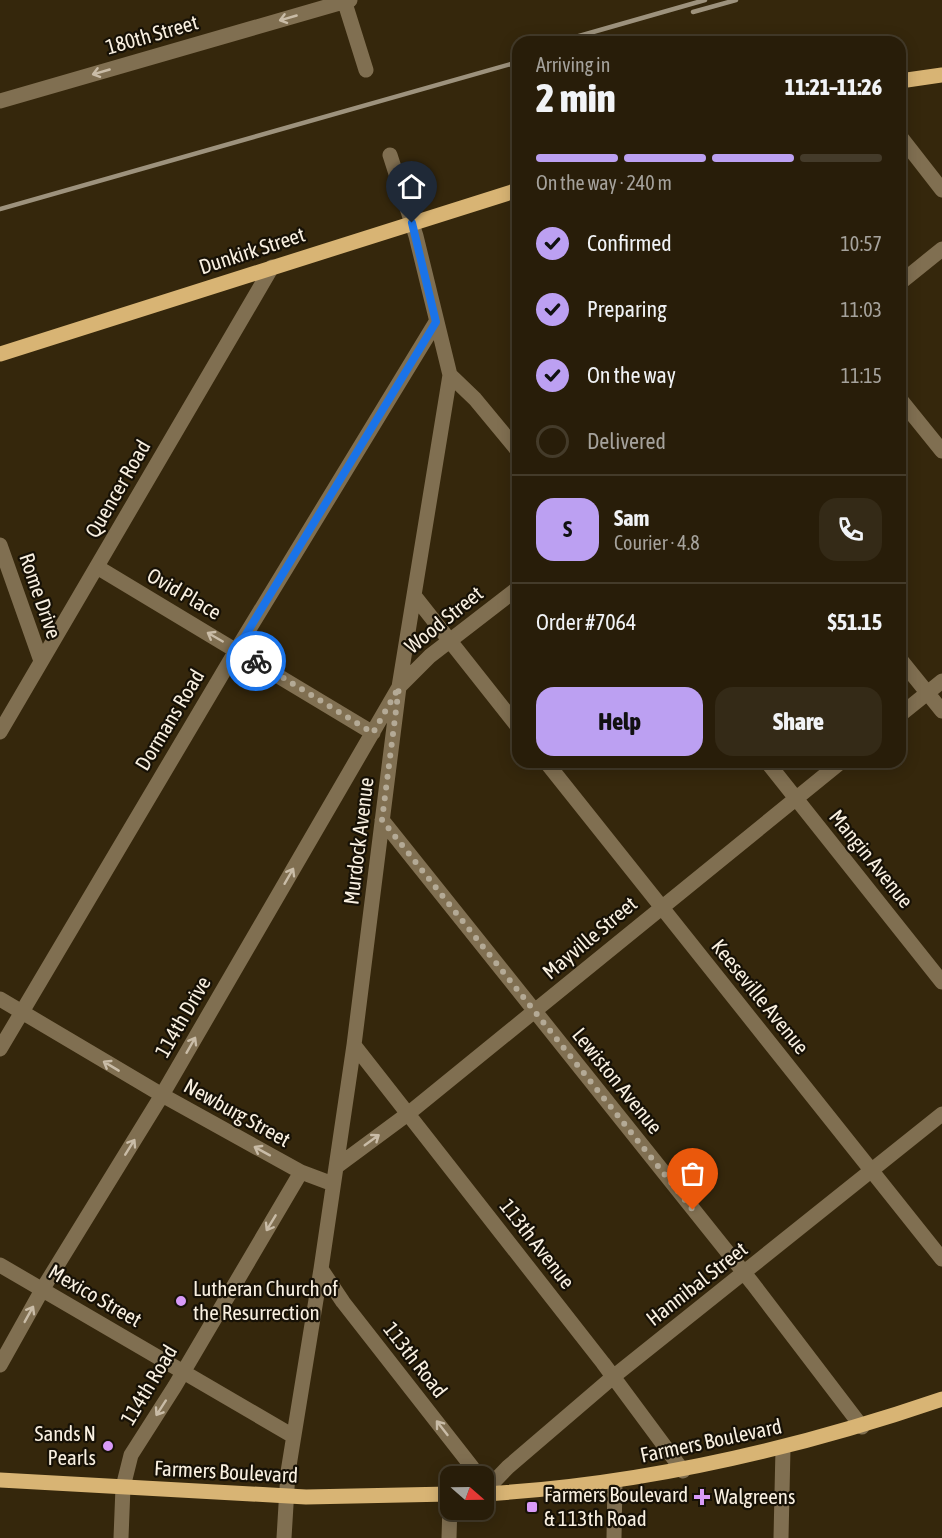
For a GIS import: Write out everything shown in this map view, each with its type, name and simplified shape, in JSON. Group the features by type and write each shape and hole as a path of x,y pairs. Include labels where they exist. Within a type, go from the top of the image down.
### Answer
{"main road":[{"path":"906,80 942,75"},
{"name":"Dunkirk Street","path":"0,354 512,192"},
{"name":"Farmers Boulevard","path":"494,1492 615,1481 683,1471 783,1448 862,1426 942,1399"},
{"name":"Farmers Boulevard","path":"0,1480 317,1497 440,1494"}],"street":[{"path":"346,0 366,70"},
{"name":"180th Street","path":"0,101 346,0"},
{"path":"906,144 942,190"},
{"name":"Murdock Avenue","path":"284,1538 293,1436 321,1269 354,1045 399,687 416,598 450,375 412,223 390,155"},
{"path":"906,278 942,249"},
{"name":"Quencer Road","path":"0,732 272,267"},
{"name":"Dormans Road","path":"0,1049 237,649 436,322"},
{"path":"450,375 475,399 512,444"},
{"path":"906,406 942,451"},
{"name":"Rome Drive","path":"0,545 41,661"},
{"name":"Ovid Place","path":"97,567 237,649 373,733"},
{"name":"Wood Street","path":"399,687 448,641 512,593"},
{"path":"416,598 512,720"},
{"path":"906,667 942,711"},
{"path":"906,710 942,681"},
{"name":"114th Drive","path":"0,1365 42,1290 162,1095 399,687"},
{"name":"Keeseville Avenue","path":"551,768 942,1259"},
{"name":"Mangin Avenue","path":"772,768 942,982"},
{"name":"Mayville Street","path":"336,1167 409,1113 834,768"},
{"name":"Lewiston Avenue","path":"382,820 744,1273 862,1426"},
{"name":"Newburg Street","path":"0,999 162,1095 301,1172 333,1184"},
{"name":"113th Avenue","path":"354,1045 613,1377 683,1471"},
{"name":"Hannibal Street","path":"494,1482 613,1377 942,1114"},
{"name":"114th Road","path":"121,1538 123,1487 131,1455 183,1372 301,1172"},
{"name":"Mexico Street","path":"0,1265 293,1436"},
{"name":"113th Road","path":"321,1269 343,1302 471,1466"},
{"path":"781,1538 783,1448"},
{"path":"614,1538 615,1481"},
{"path":"449,1538 450,1520"}],"railway":[{"path":"579,36 705,0"},
{"path":"693,12 736,0"},
{"path":"0,209 512,64"}],"way so far":[{"path":"256,661 373,733 399,687 382,820 693,1210"}],"place":[{"name":"Lutheran Church of the Resurrection","path":"181,1301"},
{"name":"Sands N Pearls","path":"108,1446"},
{"name":"Walgreens","path":"702,1497"},
{"name":"Farmers Boulevard & 113th Road","path":"532,1507"}],"route":[{"path":"256,661 237,649 436,322 412,223"}]}
